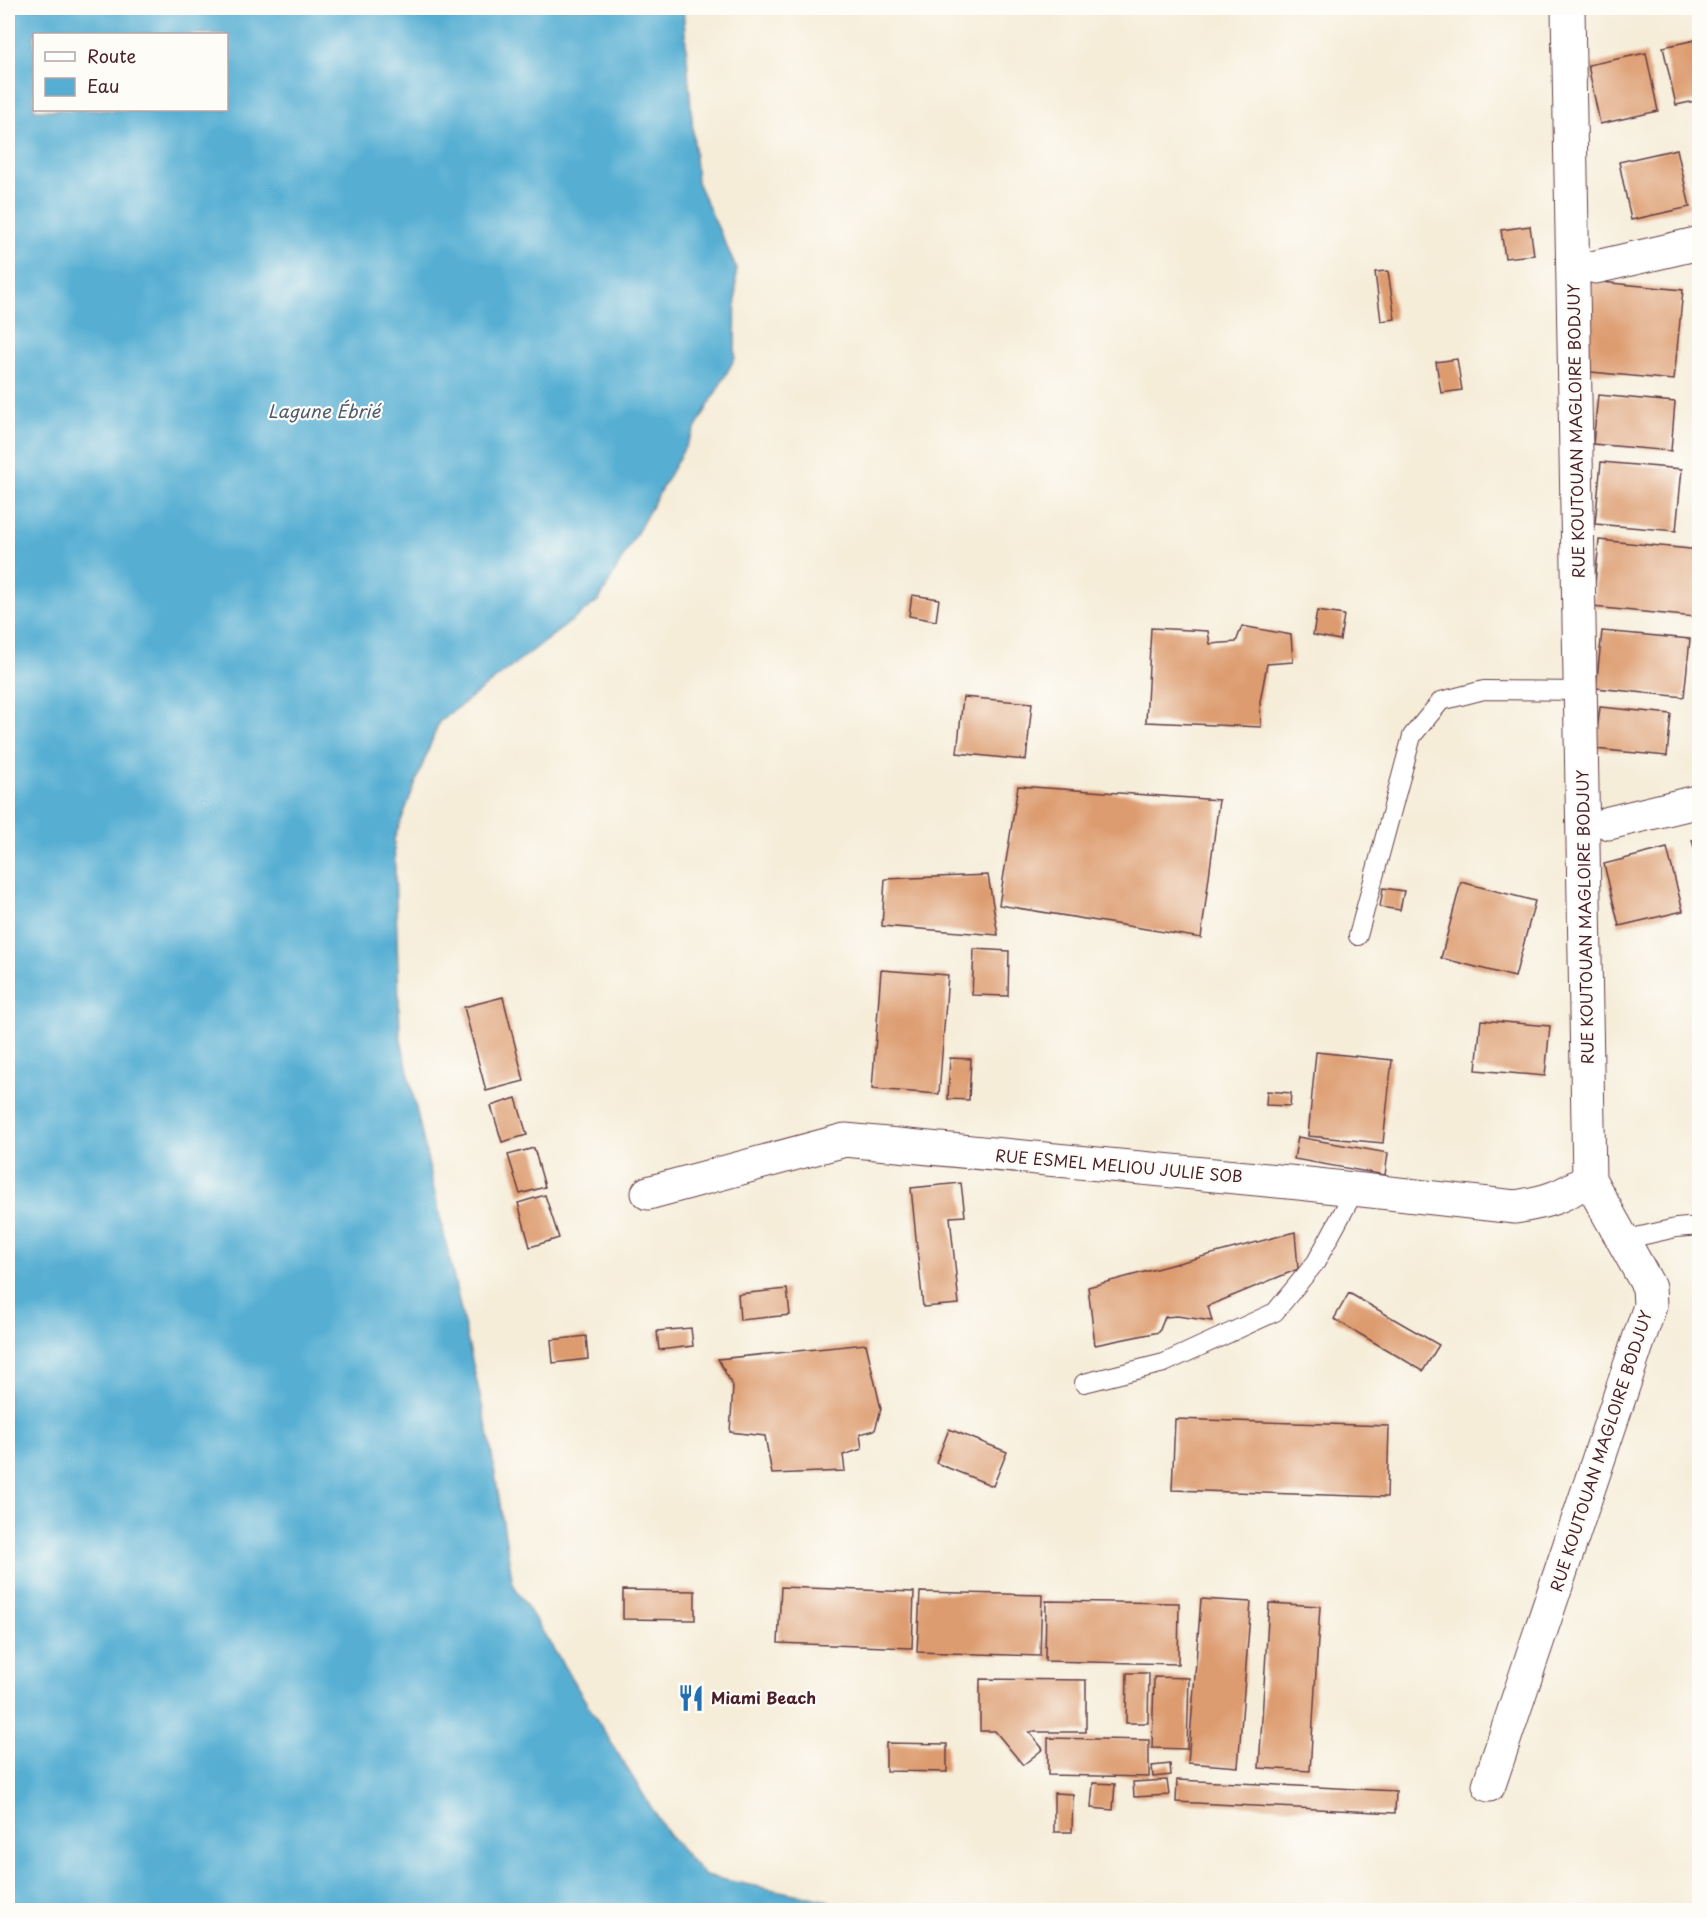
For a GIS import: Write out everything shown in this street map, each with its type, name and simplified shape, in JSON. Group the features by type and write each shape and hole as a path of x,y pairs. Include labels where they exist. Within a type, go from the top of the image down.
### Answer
{"street":[{"name":"RUE KOUTOUAN MAGLOIRE BODJUY","path":"1489,1785 1650,1306 1649,1287 1589,1179 1568,8"},
{"path":"1596,267 1700,243"},
{"path":"1609,823 1700,801"},
{"name":"RUE ESMEL MELIOU JULIE SOB","path":"648,1194 845,1140 1515,1207 1544,1203 1568,1193 1589,1179"}],"lane":[{"path":"1358,936 1412,736 1441,701 1484,690 1580,691"},
{"path":"1084,1383 1164,1363 1275,1312 1316,1262 1355,1190"},
{"path":"1623,1240 1676,1228 1700,1226"}],"water":[{"name":"Lagune Ébrié","path":"8,8 683,8 697,182 736,267 735,358 599,600 439,722 394,839 400,1036 489,1437 513,1584 667,1833 705,1876 829,1901 836,1910 8,1910"}],"building":[{"path":"1700,39 1700,100 1676,105 1663,47"},
{"path":"1646,53 1658,111 1600,124 1588,65"},
{"path":"1677,149 1690,207 1631,220 1619,162"},
{"path":"1530,226 1534,255 1505,258 1501,230"},
{"path":"1388,271 1395,319 1381,321 1375,272"},
{"path":"1590,281 1683,290 1674,380 1581,371"},
{"path":"1457,359 1462,390 1441,393 1436,362"},
{"path":"1598,395 1675,402 1671,451 1593,444"},
{"path":"1601,462 1682,469 1676,531 1595,524"},
{"path":"1599,540 1700,550 1695,617 1593,607"},
{"path":"912,595 939,599 936,621 909,616"},
{"path":"1317,611 1344,615 1340,640 1313,635"},
{"path":"1242,626 1291,635 1293,662 1267,664 1260,702 1261,727 1146,722 1151,628 1208,631 1210,644 1236,642"},
{"path":"1602,631 1690,639 1684,697 1596,688"},
{"path":"963,697 1032,703 1026,760 957,753"},
{"path":"1600,707 1671,714 1667,756 1595,749"},
{"path":"1018,786 1219,800 1201,938 999,905"},
{"path":"1700,838 1700,866 1699,866 1692,840"},
{"path":"1667,848 1683,911 1619,926 1604,864"},
{"path":"988,875 998,935 882,926 885,879"},
{"path":"1461,882 1535,901 1515,977 1441,958"},
{"path":"1383,888 1404,891 1400,910 1380,907"},
{"path":"974,949 1009,951 1008,996 972,995"},
{"path":"881,970 948,975 939,1094 872,1089"},
{"path":"503,997 524,1081 486,1091 464,1007"},
{"path":"1481,1020 1550,1026 1545,1076 1476,1070"},
{"path":"1316,1052 1392,1060 1383,1143 1308,1136"},
{"path":"950,1058 971,1059 969,1100 948,1099"},
{"path":"1267,1091 1291,1093 1290,1106 1266,1105"},
{"path":"516,1098 527,1135 502,1142 491,1106"},
{"path":"1298,1137 1388,1153 1385,1175 1294,1159"},
{"path":"534,1148 545,1187 520,1194 508,1155"},
{"path":"961,1183 965,1216 950,1217 959,1304 923,1307 911,1188"},
{"path":"545,1195 559,1238 530,1247 518,1203"},
{"path":"1295,1232 1298,1269 1208,1306 1212,1321 1177,1316 1165,1317 1159,1332 1095,1345 1088,1287"},
{"path":"787,1289 790,1315 740,1320 738,1294"},
{"path":"1349,1293 1439,1345 1423,1371 1334,1319"},
{"path":"691,1328 693,1346 659,1350 657,1331"},
{"path":"586,1336 588,1359 553,1363 551,1340"},
{"path":"866,1344 881,1409 875,1430 860,1434 862,1449 843,1455 845,1471 772,1474 765,1436 730,1432 733,1387 718,1359"},
{"path":"1175,1419 1389,1426 1387,1497 1172,1490"},
{"path":"949,1429 1007,1452 993,1486 936,1463"},
{"path":"781,1587 914,1592 912,1648 778,1643"},
{"path":"623,1590 695,1591 695,1620 623,1619"},
{"path":"920,1592 1042,1595 1040,1656 917,1652"},
{"path":"1201,1599 1251,1602 1238,1767 1188,1763"},
{"path":"1046,1601 1179,1603 1178,1664 1045,1661"},
{"path":"1269,1603 1320,1606 1310,1771 1259,1768"},
{"path":"1127,1673 1149,1673 1148,1723 1126,1723"},
{"path":"1154,1677 1189,1678 1187,1749 1152,1748"},
{"path":"980,1679 1086,1680 1086,1732 1029,1732 1043,1749 1023,1765 995,1731 980,1731"},
{"path":"1048,1738 1149,1740 1149,1777 1048,1775"},
{"path":"886,1743 947,1744 947,1772 886,1771"},
{"path":"1170,1764 1171,1775 1153,1777 1152,1766"},
{"path":"1167,1780 1169,1795 1134,1797 1133,1782"},
{"path":"1177,1780 1396,1791 1395,1813 1176,1802"},
{"path":"1093,1783 1115,1784 1113,1810 1091,1808"},
{"path":"1054,1793 1073,1794 1072,1832 1054,1832"}],"place":[{"name":"Miami Beach","path":"691,1698"}]}
